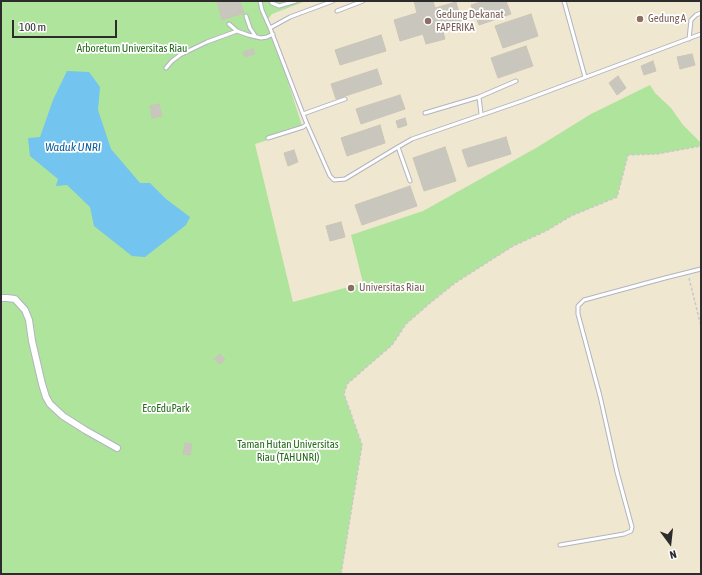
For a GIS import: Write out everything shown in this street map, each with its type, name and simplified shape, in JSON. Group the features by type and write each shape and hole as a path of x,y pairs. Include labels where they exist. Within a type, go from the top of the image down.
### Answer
{"street":[{"path":"1,298 15,299 25,310 29,320 42,384 50,404 63,416 117,448"}],"lane":[{"path":"260,1 262,10 273,34 307,124 330,176 334,180 345,179 412,139 701,34"},
{"path":"271,1 272,3 280,6 296,1"},
{"path":"270,28 290,18 334,1"},
{"path":"336,11 363,1"},
{"path":"564,1 585,77"},
{"path":"689,39 691,20 696,15 701,13"},
{"path":"246,16 250,28 256,37"},
{"path":"229,24 237,31 256,37 267,37 273,34"},
{"path":"166,68 180,55 207,42 237,31"},
{"path":"425,113 479,97 516,81"},
{"path":"479,97 481,114"},
{"path":"303,114 346,99"},
{"path":"268,138 307,124"},
{"path":"398,147 410,181"},
{"path":"560,545 624,534 631,531 632,527 578,314 578,306 584,300 701,269"}],"path":[{"path":"341,574 362,445 344,394 347,384 392,345 406,324 456,283 513,246 546,231 571,216 617,197 628,155 657,154 701,146"},
{"path":"688,272 701,326"}],"shaded area":[{"name":"Universitas Riau","path":"1,1 701,1 701,574 1,574"}],"green space":[{"name":"EcoEduPark","path":"1,1 306,1 272,14 268,19 303,129 255,144 293,302 363,283 351,235 423,211 536,148 591,114 650,85 655,93 671,108 683,125 701,143 701,146 657,154 628,155 617,197 571,216 546,231 513,246 455,283 406,324 392,345 347,384 344,394 362,445 341,574 1,574"}],"water":[{"name":"Waduk UNRI","path":"67,71 89,72 100,87 98,110 111,149 140,183 150,183 166,199 190,217 186,225 145,257 132,256 94,226 90,207 67,185 56,186 58,179 30,156 28,138 40,137 53,100"}],"building":[{"path":"217,1 240,1 244,13 222,20"},
{"name":"Gedung Dekanat FAPERIKA","path":"414,1 433,1 435,8 456,2 462,23 442,28 445,39 426,44 423,34 400,41 394,20 417,13"},
{"path":"484,1 506,1 511,14 479,25 471,5"},
{"path":"531,14 538,36 503,48 495,26"},
{"path":"381,35 386,51 340,65 335,50"},
{"path":"526,46 533,66 498,78 491,58"},
{"path":"253,49 255,54 245,57 243,52"},
{"path":"692,54 695,65 680,69 677,57"},
{"path":"653,61 656,71 644,75 641,66"},
{"path":"377,69 382,84 336,99 331,84"},
{"path":"618,76 626,88 617,95 609,83"},
{"path":"400,95 405,109 361,124 356,109"},
{"path":"159,104 162,116 152,118 150,106"},
{"path":"405,118 407,125 398,128 396,121"},
{"path":"380,125 385,143 347,156 341,138"},
{"path":"506,137 511,154 468,167 462,150"},
{"path":"445,147 456,181 424,191 413,158"},
{"path":"294,150 298,162 288,166 284,153"},
{"path":"410,186 417,206 362,225 355,205"},
{"path":"341,222 345,237 330,241 326,226"},
{"path":"220,354 225,360 219,364 214,359"},
{"path":"185,443 192,444 190,455 183,454"}],"waterway":[{"path":"19,300 27,308"}],"place":[{"name":"Gedung A","path":"640,19"},
{"name":"Gedung Dekanat FAPERIKA","path":"428,21"},
{"name":"Universitas Riau","path":"351,288"}],"park label":[{"name":"Arboretum Universitas Riau","path":"132,49"},
{"name":"Taman Hutan Universitas Riau (TAHUNRI)","path":"288,451"}]}
